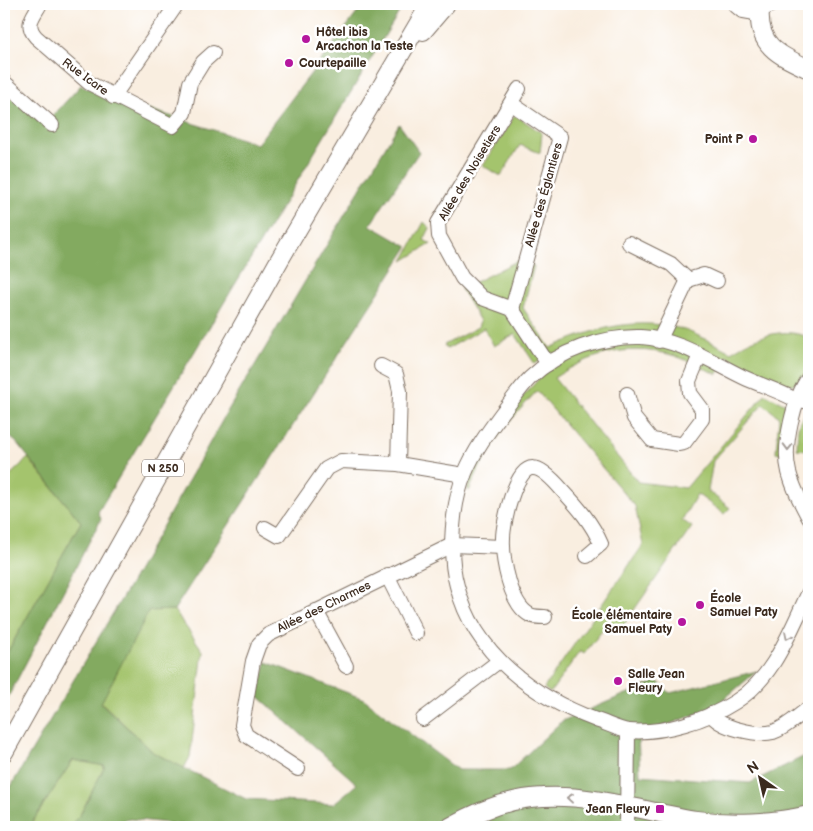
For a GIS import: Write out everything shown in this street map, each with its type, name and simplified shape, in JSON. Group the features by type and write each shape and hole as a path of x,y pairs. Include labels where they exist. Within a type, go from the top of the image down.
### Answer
{"main road":[{"name":"N 250","path":"4,752 280,259 430,4"},
{"name":"N 250","path":"394,67 446,4"},
{"path":"737,4 748,11 765,7"},
{"path":"765,7 759,25 772,50 809,69"},
{"path":"450,827 475,813 496,805 542,796 628,806 697,820 722,822 760,822 809,815"}],"street":[{"name":"Rue Icare","path":"40,4 30,21 32,32 78,75 113,97 173,126 184,113 190,82 203,62 213,53"},
{"path":"113,97 177,4"},
{"path":"4,82 52,125"},
{"name":"Allée des Noisetiers","path":"512,308 482,298 468,285 439,236 438,223 512,104 519,89"},
{"name":"Allée des Églantiers","path":"512,104 560,137 512,308"},
{"path":"629,243 671,264 688,280"},
{"path":"660,341 688,280 704,275 717,281"},
{"path":"512,308 548,364"},
{"path":"803,400 743,377 678,345 660,341 644,338 615,339 572,351 548,364 530,378 493,425 475,452 464,475 456,508 451,557 457,588 474,629 499,661 518,678 542,694 581,714 628,731 684,725 736,702 757,682 777,658 809,592"},
{"path":"627,394 634,418 652,440 684,443 702,419 702,409 690,393 689,381 700,355"},
{"path":"381,366 396,374 400,391 398,464"},
{"path":"809,376 803,400 789,432 788,470 799,499 809,518"},
{"path":"266,528 279,536 326,468 342,461 398,464 464,475"},
{"path":"545,617 531,615 523,609 510,582 503,547 502,537 511,498 523,474 533,468 540,470 559,487 594,527 600,544 587,556"},
{"path":"452,545 503,547"},
{"name":"Allée des Charmes","path":"298,769 246,736 242,725 253,661 259,644 268,635 387,575 452,545"},
{"path":"387,575 416,634"},
{"path":"316,611 346,666"},
{"path":"422,719 499,661"},
{"path":"711,714 724,726 771,733 782,729 809,708"},
{"path":"627,827 628,731"}],"green space":[{"path":"364,4 404,4 98,512 101,519 4,705 4,658 81,522 16,442 4,432 4,93 46,123 81,85 99,93 257,144"},
{"path":"515,115 542,133 540,153 520,145 501,176 483,166"},
{"path":"399,124 419,152 370,225 408,247 174,610 149,611 101,703 154,753 246,799 333,804 357,784 258,696 266,662 364,699 458,770 510,770 562,721 657,681 670,693 757,671 715,707 638,736 640,775 750,783 809,754 809,827 204,827 130,819 100,827 68,827 80,815 105,766 73,760 29,827 4,827 4,798 129,586 227,412"},
{"path":"424,222 430,228 424,240 431,244 403,261"},
{"path":"521,259 534,266 523,308 550,348 597,330 628,324 661,325 678,328 731,352 758,338 779,333 799,334 809,338 810,365 801,379 789,386 780,386 726,356 718,374 668,354 637,350 608,353 595,357 554,378 638,482 686,488 765,394 786,404 782,422 782,454 776,452 779,417 763,404 713,461 708,491 730,508 724,514 697,494 682,520 692,527 620,630 609,622 584,654 580,651 550,693 544,688 643,545 635,506 537,391 515,415 490,449 469,491 467,489 483,453 504,420 556,360 552,352 535,364 515,334 494,346 484,328 447,349 444,345 478,327 480,321 461,289"},
{"path":"809,412 809,450 797,449 799,423 801,418"},
{"path":"28,458 81,522 4,658 4,481"},
{"path":"149,610 174,610 203,651 190,757 184,768 154,753 101,702"},
{"path":"73,760 105,766 80,815 68,827 29,827"}],"place":[{"name":"Hôtel ibis Arcachon la Teste","path":"306,39"},
{"name":"Courtepaille","path":"289,63"},
{"name":"Point P","path":"753,139"},
{"name":"École Samuel Paty","path":"700,605"},
{"name":"École élémentaire Samuel Paty","path":"682,622"},
{"name":"Salle Jean Fleury","path":"618,681"},
{"name":"Jean Fleury","path":"660,809"}]}
